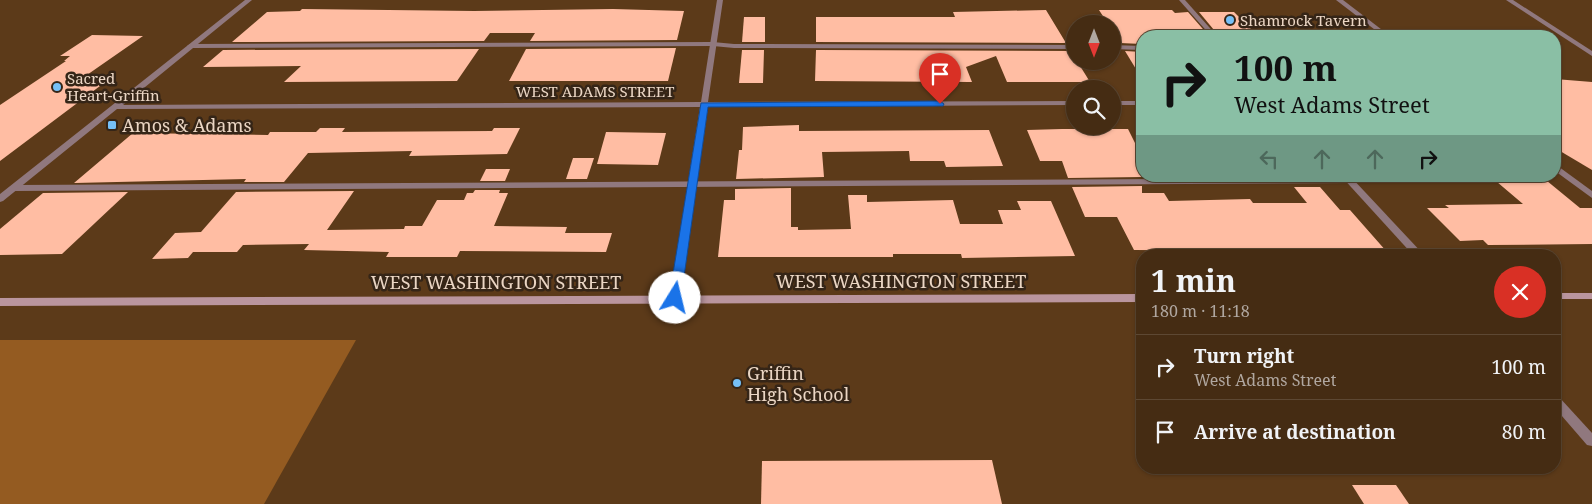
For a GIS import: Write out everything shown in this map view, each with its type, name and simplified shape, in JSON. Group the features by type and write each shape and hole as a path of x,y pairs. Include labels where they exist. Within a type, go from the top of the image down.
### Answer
{"street":[{"path":"0,199 249,0"},
{"path":"675,298 720,0"},
{"path":"1182,0 1209,30"},
{"path":"1339,0 1378,30"},
{"path":"1508,0 1555,30"},
{"path":"1561,34 1592,54"},
{"path":"190,46 713,44 734,46 1066,47"},
{"path":"1121,47 1136,48"},
{"path":"1121,103 1136,103"},
{"name":"WEST ADAMS STREET","path":"115,107 1066,104"},
{"path":"1561,171 1592,195"},
{"path":"15,188 1136,181"},
{"path":"1351,182 1413,249"},
{"path":"1561,296 1592,296"},
{"name":"WEST WASHINGTON STREET","path":"0,302 675,298 1136,298"},
{"path":"1561,408 1592,441"}],"shaded area":[{"path":"0,340 356,340 264,504 0,504"}],"building":[{"path":"302,9 474,11 613,9 684,11 677,40 530,41 535,33 490,33 484,41 232,42 267,12 300,11"},
{"path":"1046,10 1066,43 816,42 816,17 955,17 953,12"},
{"path":"1099,10 1172,10 1175,13 1188,12 1204,30 1136,30 1136,44 1121,43 1121,15 1102,15"},
{"path":"1199,12 1234,12 1252,30 1214,30"},
{"path":"744,17 765,17 765,42 742,42"},
{"path":"92,35 143,36 84,77 112,77 0,161 0,105 66,61 64,61 70,56 60,56"},
{"path":"676,48 668,81 509,81 526,49"},
{"path":"479,49 457,81 284,82 301,66 203,67 223,50"},
{"path":"742,50 764,50 763,83 739,83"},
{"path":"816,50 1066,51 1066,70 1083,70 1089,80 1007,82 996,56 966,67 972,82 815,81"},
{"path":"1125,51 1136,52 1136,69"},
{"path":"1561,79 1592,82 1592,170 1561,152"},
{"path":"799,125 799,131 989,130 1003,166 946,167 944,161 910,161 909,151 822,152 824,177 736,179 739,150 742,150 743,127"},
{"path":"320,128 345,128 342,132 492,131 494,128 520,128 507,154 409,156 412,151 308,153 284,182 244,182 246,179 74,183 133,133 268,135 270,132 316,132"},
{"path":"1066,129 1066,135 1121,135 1121,129 1128,129 1136,145 1136,177 1068,178 1062,161 1040,161 1027,130"},
{"path":"606,132 666,133 658,165 597,164"},
{"path":"573,158 594,158 587,179 566,179"},
{"path":"486,169 510,169 505,181 480,181"},
{"path":"1497,182 1548,182 1580,208 1592,208 1592,244 1488,245 1483,240 1460,241 1427,208 1449,208 1445,205 1523,204"},
{"path":"1142,186 1142,193 1164,193 1169,201 1250,199 1253,203 1307,203 1294,187 1320,187 1340,210 1350,210 1384,249 1134,250 1117,217 1085,217 1072,187"},
{"path":"791,188 791,227 798,227 798,230 851,229 848,195 867,195 867,202 953,200 960,224 1003,224 998,210 1021,210 1017,201 1051,201 1075,256 962,258 961,254 893,254 893,257 718,257 724,200 735,200 735,189"},
{"path":"475,190 500,190 499,193 508,193 494,226 567,227 565,233 612,233 606,252 460,251 457,257 386,257 389,252 304,250 309,244 243,245 237,252 193,252 188,258 152,259 175,233 201,232 236,192 354,191 327,230 404,229 405,226 422,226 437,200 464,200 467,193 473,193"},
{"path":"128,192 62,254 0,255 0,229 43,193"},
{"path":"992,460 1002,504 761,504 762,461"},
{"path":"1352,485 1396,485 1409,504 1364,504"}],"place":[{"name":"Shamrock Tavern","path":"1230,20"},
{"name":"Sacred Heart-Griffin","path":"57,87"},
{"name":"Amos & Adams","path":"112,125"},
{"name":"Griffin High School","path":"737,383"}],"route":[{"path":"675,298 704,105 940,104"}]}
